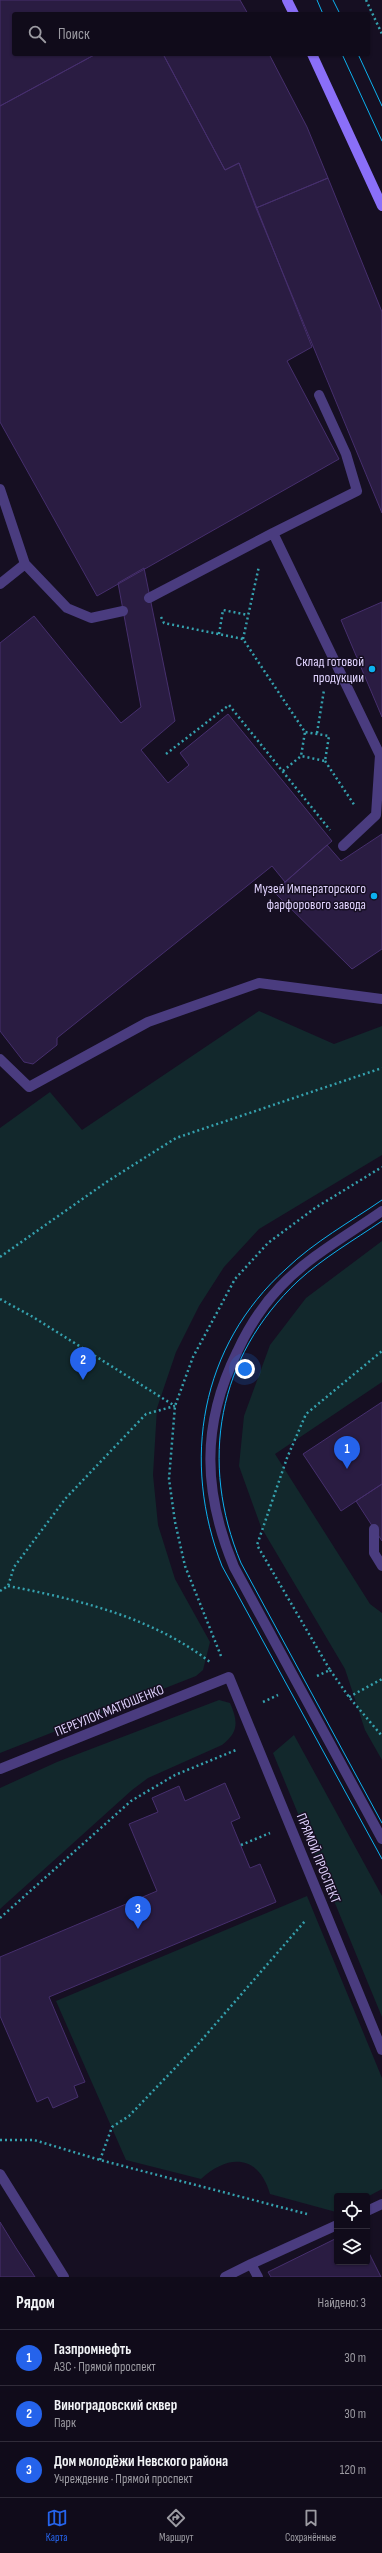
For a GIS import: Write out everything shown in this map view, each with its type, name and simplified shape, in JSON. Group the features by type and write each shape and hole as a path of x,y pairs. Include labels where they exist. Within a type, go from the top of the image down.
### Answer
{"main road":[{"path":"287,0 293,12"},
{"path":"313,56 382,206"}],"street":[{"path":"150,598 273,533 357,491 346,454 319,395"},
{"path":"0,489 25,564 67,608 91,618 123,611"},
{"path":"273,533 380,755 376,815 343,846"},
{"path":"0,584 25,564"},
{"path":"0,1059 29,1087 148,1022 259,983 382,999"},
{"path":"382,1211 294,1273 266,1302 241,1344 220,1389 214,1416 210,1463 211,1489 216,1515 222,1539 234,1568 382,1839"},
{"path":"374,1529 374,1553 382,1566"},
{"name":"ПРЯМОЙ ПРОСПЕКТ","path":"229,1677 257,1741 382,2050"},
{"name":"ПЕРЕУЛОК МАТЮШЕНКО","path":"0,1769 229,1677"},
{"path":"0,2174 64,2277"},
{"path":"370,2210 382,2204"},
{"path":"225,2277 334,2226"},
{"path":"251,2264 258,2277"}],"path":[{"path":"366,0 382,34"},
{"path":"243,639 259,565 273,533"},
{"path":"150,598 164,623 243,639 305,732 301,756 282,772"},
{"path":"219,634 223,610 248,615"},
{"path":"317,733 330,653"},
{"path":"166,754 229,706 343,846"},
{"path":"305,732 329,736 325,761 367,824"},
{"path":"301,756 325,761"},
{"path":"0,1257 108,1181 176,1138 382,1068"},
{"path":"0,1299 33,1316 175,1406 146,1414 72,1492 14,1567 8,1586 0,1591"},
{"path":"382,1351 306,1414 287,1458 257,1545 330,1670 349,1697 382,1736"},
{"path":"8,1586 99,1607 144,1625 191,1647 229,1677"},
{"path":"316,1677 330,1670"},
{"path":"349,1697 382,1679"},
{"path":"244,1711 280,1694"},
{"path":"0,1918 131,1800 175,1775 257,1741"},
{"path":"240,1845 291,1825"},
{"path":"100,2160 112,2127 129,2116 199,2043 322,1900"},
{"path":"0,2140 34,2140 100,2160 314,2215"}],"green space":[{"path":"259,1011 334,1044 382,1026 382,1155 259,1229 224,1267 199,1306 176,1352 157,1408 153,1475 158,1525 175,1579 210,1642 203,1670 196,1676 0,1753 0,1128 50,1092 82,1130"},
{"path":"382,1241 382,1382 275,1454 370,1604 382,1613 382,1760 365,1730 345,1669 261,1527 239,1466 244,1416 270,1345 306,1298"},
{"path":"219,1700 230,1703 235,1715 234,1731 228,1740 222,1745 148,1778 132,1790 0,1909 0,1788 57,1762"},
{"path":"294,1735 382,1896 382,2017 273,1753"},
{"path":"307,1896 382,2078 382,2189 370,2195 370,2193 334,2193 334,2211 270,2194 265,2181 259,2172 251,2165 242,2162 232,2162 222,2165 201,2179 126,2160 56,2001"}],"building":[{"path":"0,0 240,0 247,12 12,12 12,56 92,56 0,106"},
{"path":"92,56 164,56 225,170 239,163 312,347 287,361 339,459 97,596 0,422 0,106"},
{"path":"164,56 270,56 307,127 328,178 256,208 239,163 225,170"},
{"path":"328,178 382,312 382,513 256,208"},
{"path":"144,568 175,721 141,750 168,783 189,765 180,753 228,714 332,841 285,882 272,866 57,1038 57,1045 33,1064 24,1062 0,1031 0,643 34,616 121,723 141,707 118,583"},
{"name":"Склад готовой продукции","path":"382,602 382,717 341,620"},
{"path":"382,834 382,949 352,969 274,892 327,845 341,861"},
{"path":"382,1402 382,1484 341,1511 303,1454"},
{"path":"382,1484 382,1541 356,1501"},
{"path":"225,1783 240,1818 231,1822 250,1868 260,1864 276,1902 49,1997 85,2082 74,2086 78,2097 53,2108 48,2097 37,2102 0,2016 0,1957 157,1891 129,1824 158,1812 152,1798 179,1786 185,1801"},
{"path":"0,2222 16,2248 35,2277 0,2277"},
{"path":"334,2239 334,2265 370,2265 370,2255 381,2277 271,2277 268,2272"}],"tram line":[{"path":"317,0 322,12"},
{"path":"333,0 339,12"},
{"path":"343,56 382,141"},
{"path":"359,56 382,106"},
{"path":"382,1200 308,1250 286,1269 257,1300 234,1333 217,1369 206,1407 202,1446 203,1486 209,1526 222,1566 382,1859"},
{"path":"382,1221 328,1257 298,1281 271,1311 249,1343 233,1377 223,1413 219,1449 221,1487 228,1525 241,1563 382,1823"}],"place":[{"name":"Склад готовой продукции","path":"372,669"},
{"name":"Музей Императорского фарфорового завода","path":"374,896"},
{"name":"Виноградовский сквер","path":"83,1380"},
{"name":"Газпромнефть","path":"347,1469"},
{"name":"Дом молодёжи Невского района","path":"138,1929"}]}
